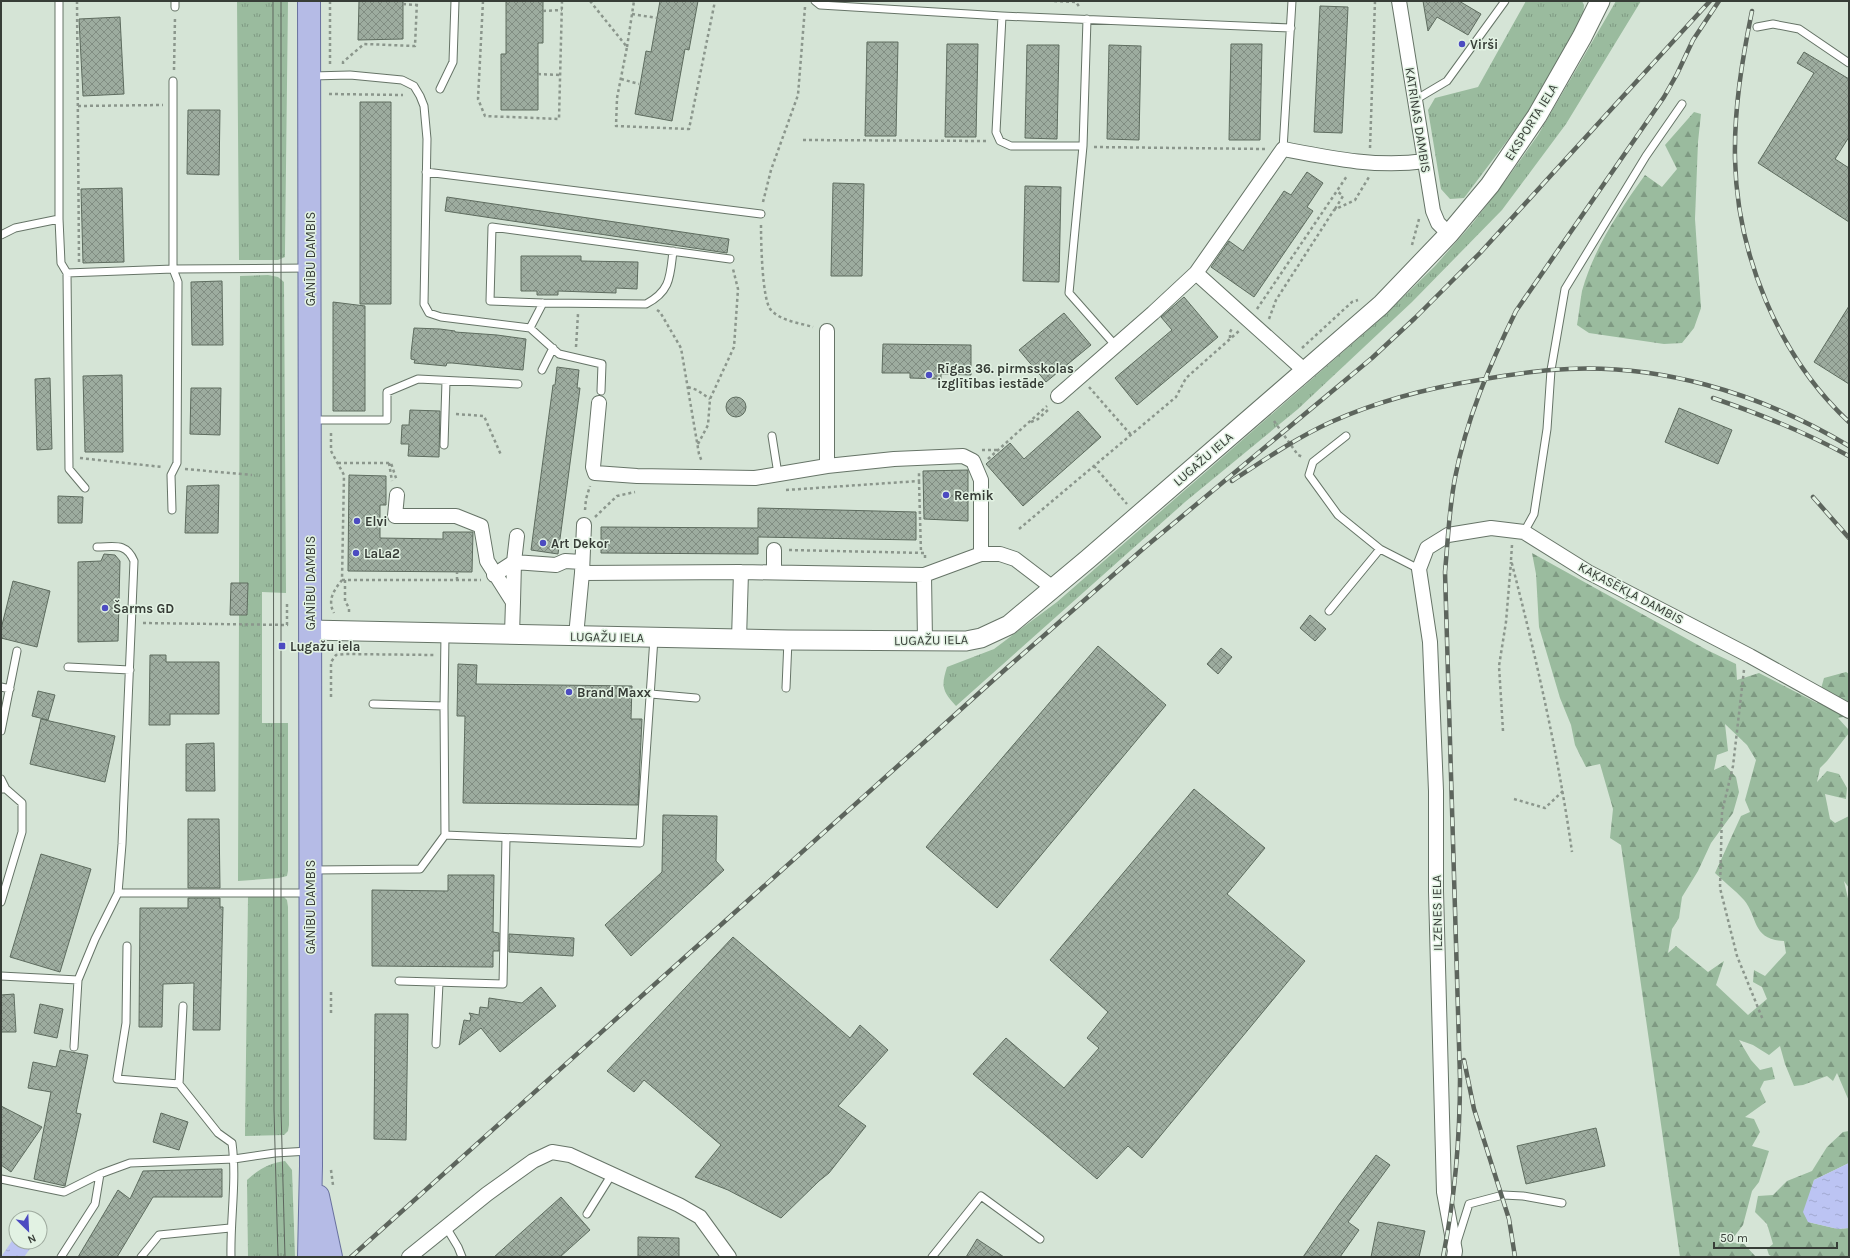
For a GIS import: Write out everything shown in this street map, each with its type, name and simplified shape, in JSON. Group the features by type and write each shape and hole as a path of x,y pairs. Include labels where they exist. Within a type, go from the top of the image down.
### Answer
{"main road":[{"name":"GANĪBU DAMBIS","path":"309,1 320,75 310,268 320,419 310,630 309,893 317,1160 309,1257"},
{"name":"GANĪBU DAMBIS","path":"317,1160 331,1257"}],"street":[{"name":"KATRĪNAS DAMBIS","path":"1399,1 1433,211 1438,223 1449,234"},
{"name":"EKSPORTA IELA","path":"1449,234 1490,185 1518,146 1571,57 1599,2"},
{"path":"1060,394 1153,313 1196,273 1283,150 1357,162 1425,162"},
{"name":"LUGAŽU IELA","path":"310,630 788,640 966,641 981,638 1009,625 1305,371 1381,305 1449,234"},
{"path":"1196,273 1305,371"},
{"path":"827,331 827,466"},
{"path":"600,397 593,467 595,474 756,478 827,466 894,458 963,456 973,461 980,480 982,554"},
{"path":"397,488 395,516 456,516 481,526 487,561 494,575 514,602"},
{"path":"576,636 584,525"},
{"name":"KAĶASĒKĻA DAMBIS","path":"1419,570 1427,548 1448,535 1491,528 1519,531 1588,572 1750,656 1849,711"},
{"path":"512,634 514,562 517,536"},
{"path":"774,550 774,572"},
{"path":"494,575 514,562 556,565 565,561 582,568 924,575 982,554 1000,554 1015,559 1053,588"},
{"name":"ILZENES IELA","path":"1419,570 1430,642 1436,790 1436,891 1444,1192 1454,1254"},
{"path":"739,639 741,572"},
{"path":"924,575 925,641"},
{"path":"409,1257 487,1194 533,1161 552,1152 570,1155 679,1205 700,1217 729,1257"}],"lane":[{"path":"59,1 59,219 61,264 67,273 69,469 85,488"},
{"path":"440,89 452,62 455,1"},
{"path":"815,1 820,5 1002,16 1290,28"},
{"path":"1283,150 1292,1"},
{"path":"1415,100 1447,81 1505,1"},
{"path":"1002,16 996,132 1000,141 1011,146 1083,146"},
{"path":"1087,19 1083,146 1070,293 1115,346"},
{"path":"1757,27 1772,24 1799,29 1849,63"},
{"path":"320,75 342,75 402,80 414,86 424,106 427,139 424,304 429,312 441,317 530,328 559,354 602,364 600,397"},
{"path":"172,510 171,475 176,463 178,282 173,270 173,81"},
{"path":"1519,531 1534,514 1547,429 1551,370 1565,289 1646,156 1682,104"},
{"path":"426,172 761,214"},
{"path":"1,235 15,228 59,219"},
{"path":"673,251 669,279 665,289 657,298 646,304 578,302 543,303 490,300 492,227 673,251 730,260"},
{"path":"67,273 310,268"},
{"path":"530,328 543,303"},
{"path":"542,370 553,348"},
{"path":"320,419 387,420 387,392 418,379 518,384"},
{"path":"444,445 446,380"},
{"path":"772,436 778,474"},
{"path":"1346,436 1313,462 1309,475 1338,515 1380,549 1419,570"},
{"path":"74,1047 78,980 95,939 118,893 122,844 130,670 134,561 130,552 123,547 96,547"},
{"path":"1329,611 1380,549"},
{"path":"309,870 420,869 445,835 445,633"},
{"path":"445,835 640,843 654,638"},
{"path":"786,688 788,640"},
{"path":"1,731 17,651"},
{"path":"68,667 130,670"},
{"path":"1,687 10,689"},
{"path":"650,694 696,698"},
{"path":"373,704 444,706"},
{"path":"1,779 3,789 22,803 22,832 1,902"},
{"path":"399,981 503,984 506,838"},
{"path":"118,893 309,893"},
{"path":"127,946 126,1023 117,1079 178,1084"},
{"path":"1,976 78,980"},
{"path":"436,1044 439,982"},
{"path":"183,1006 178,1084 218,1133 232,1143 234,1159 230,1228 231,1257"},
{"path":"1,1179 64,1192 100,1174 130,1163 234,1159 275,1153 317,1160"},
{"path":"62,1257 95,1204 100,1174"},
{"path":"587,1214 612,1174"},
{"path":"932,1257 981,1196 1040,1239"},
{"path":"1454,1254 1469,1204 1502,1196 1523,1196 1562,1203"},
{"path":"446,1227 462,1257"},
{"path":"141,1257 159,1235 230,1228"}],"path":[{"path":"77,1 77,191 79,273"},
{"path":"330,1 320,75 329,94 403,95"},
{"path":"484,1 478,99 485,116 559,119 562,1"},
{"path":"590,1 627,47"},
{"path":"634,1 617,98 616,126 689,129 715,1"},
{"path":"806,1 798,95 770,170 761,214 761,250 766,300 770,310 779,317 827,331"},
{"path":"1334,210 1355,200 1371,175 1370,162 1375,1"},
{"path":"342,75 343,62 364,44 415,46 417,3 403,4"},
{"path":"173,81 175,4"},
{"path":"543,11 562,10"},
{"path":"632,14 657,18"},
{"path":"538,74 560,75"},
{"path":"621,79 639,84"},
{"path":"78,106 173,105"},
{"path":"803,140 1000,141"},
{"path":"1083,146 1283,150"},
{"path":"1258,309 1342,183"},
{"path":"1257,328 1270,318 1276,300 1343,196 1337,191"},
{"path":"1411,249 1419,223 1419,216"},
{"path":"698,444 708,425 710,399 734,347 738,289 730,260"},
{"path":"1292,358 1352,302 1363,298"},
{"path":"576,358 578,302"},
{"path":"646,304 660,312 681,348 699,454 708,477"},
{"path":"1019,529 1176,397 1186,378 1236,333"},
{"path":"1081,377 1131,435"},
{"path":"688,387 698,390 710,399"},
{"path":"1027,424 1038,418 1060,399 1060,394"},
{"path":"1264,406 1298,455 1313,462"},
{"path":"976,466 984,462 1046,408"},
{"path":"445,413 484,416 501,455"},
{"path":"320,419 331,451 344,475 344,580 345,602 349,608 349,618"},
{"path":"975,450 998,450"},
{"path":"338,463 389,463 391,463 394,469 397,488 392,487 389,463"},
{"path":"1094,466 1137,516"},
{"path":"919,467 921,553"},
{"path":"781,490 919,481"},
{"path":"584,525 617,496 638,491"},
{"path":"585,508 586,499"},
{"path":"1503,731 1499,666 1506,622 1511,560 1519,531"},
{"path":"774,550 925,553 924,575"},
{"path":"1511,560 1538,664 1563,790 1572,852"},
{"path":"457,572 457,580"},
{"path":"335,614 332,609 332,592 344,580 480,580 494,575"},
{"path":"132,623 287,625 287,602"},
{"path":"331,702 332,662 336,655 444,656"},
{"path":"1750,656 1743,672 1733,766 1722,812 1720,888 1737,956 1763,1020"},
{"path":"1514,799 1545,808 1563,790"},
{"path":"331,984 331,1014"},
{"path":"317,1160 334,1193"}],"green space":[{"path":"237,1 288,1 285,257 278,260 239,260"},
{"path":"1526,1 1582,1 1584,5 1583,19 1525,117 1464,198 1450,199 1441,189 1428,110 1435,98 1478,87"},
{"path":"1616,1 1641,1 1566,124 1502,210 1412,302 1298,409 1185,502 956,706 945,692 944,688 944,679 947,667 994,649 1057,602 1383,317 1435,266 1472,224 1504,183 1538,135"},
{"path":"1694,112 1701,114 1698,142 1695,219 1701,308 1694,328 1682,343 1664,344 1589,333 1577,325 1582,291 1600,245 1626,202 1645,175 1662,187 1677,169 1665,145"},
{"path":"268,275 278,277 284,282 286,593 262,592 262,723 288,723 288,871 287,876 279,878 238,881 239,615 247,615 248,583 239,583 240,276"},
{"path":"1532,553 1707,650 1736,664 1737,680 1759,673 1817,703 1824,678 1846,672 1849,674 1849,716 1838,718 1848,729 1849,733 1820,768 1817,782 1827,771 1839,774 1847,788 1846,799 1825,794 1830,819 1835,823 1849,816 1849,888 1844,881 1849,903 1849,1101 1837,1073 1833,1081 1827,1076 1803,1085 1794,1086 1785,1064 1780,1046 1769,1055 1753,1045 1739,1040 1751,1060 1760,1070 1772,1067 1775,1079 1764,1081 1760,1089 1766,1102 1745,1117 1754,1119 1760,1132 1752,1146 1769,1151 1759,1182 1752,1191 1743,1225 1730,1242 1744,1244 1756,1257 1680,1257 1621,845 1610,838 1613,809 1600,764 1586,767 1575,745 1571,725 1560,698 1539,627 1536,574","holes":["1725,724 1747,745 1756,760 1745,800 1750,812 1741,816 1715,873 1744,900 1757,926 1766,937 1784,941 1786,953 1765,976 1754,970 1753,982 1762,987 1767,999 1748,1015 1716,985 1724,961 1708,972 1676,946 1668,953 1672,929 1679,918 1682,897 1698,871 1711,843 1733,813 1739,792 1736,777 1725,765 1714,770 1717,755 1728,751"]},
{"path":"283,896 287,900 288,907 289,1125 288,1131 284,1135 245,1136 248,897"},
{"path":"1849,1131 1849,1163 1814,1180 1810,1195 1808,1222 1838,1229 1849,1228 1849,1257 1773,1257 1769,1255 1767,1249 1773,1244 1767,1224 1755,1212 1758,1196 1773,1195 1787,1181 1812,1171 1827,1147 1843,1132"},
{"path":"285,1161 292,1170 295,1257 248,1257 247,1180 264,1167"}],"water":[{"path":"1849,1163 1849,1228 1838,1229 1808,1222 1803,1212 1814,1180"},
{"path":"8,1247 8,1250 29,1250 24,1257 1,1257"}],"building":[{"path":"359,1 403,1 403,39 358,40"},
{"path":"506,1 543,1 543,43 538,43 538,110 501,110 501,54 506,54"},
{"path":"660,1 698,1 689,50 685,49 672,121 635,114 646,51 651,52"},
{"path":"1423,1 1459,1 1481,14 1468,35 1437,17 1428,31"},
{"path":"1320,6 1348,7 1342,133 1314,132"},
{"path":"120,17 124,94 83,96 79,19"},
{"path":"867,42 898,42 896,136 865,136"},
{"path":"947,44 978,44 976,137 945,137"},
{"path":"1231,44 1262,44 1260,140 1229,140"},
{"path":"1027,45 1059,45 1057,139 1025,138"},
{"path":"1109,45 1141,46 1139,140 1107,139"},
{"path":"1804,52 1849,79 1849,137 1835,159 1849,168 1849,222 1758,163 1814,73 1797,63"},
{"path":"360,102 391,102 391,304 360,304"},
{"path":"188,110 220,110 219,175 187,174"},
{"path":"1307,172 1323,183 1307,207 1313,211 1254,297 1211,267 1229,241 1243,251 1284,191 1291,195"},
{"path":"833,183 864,184 862,276 831,276"},
{"path":"1025,186 1061,187 1059,282 1023,281"},
{"path":"122,188 124,262 83,263 81,189"},
{"path":"447,197 729,239 727,253 445,211"},
{"path":"521,256 581,256 581,261 638,262 637,289 616,288 616,293 558,291 558,295 537,295 537,291 521,291"},
{"path":"222,281 223,345 192,345 191,282"},
{"path":"1184,297 1218,337 1137,405 1115,378 1172,330 1161,317"},
{"path":"333,302 365,306 365,411 333,411"},
{"path":"1849,306 1849,384 1814,362"},
{"path":"1064,313 1091,345 1046,382 1019,350"},
{"path":"414,328 440,329 455,332 526,339 523,370 452,363 447,363 446,366 414,363 415,360 411,359 411,353"},
{"path":"883,344 971,345 971,375 941,374 941,379 910,378 910,373 882,373"},
{"path":"557,367 579,370 577,388 580,388 558,554 531,550 553,385 555,385"},
{"path":"122,375 123,452 85,452 83,376"},
{"path":"50,378 52,449 37,450 35,379"},
{"path":"191,388 221,388 220,435 190,434"},
{"path":"736,397 743,400 746,407 743,414 736,417 729,414 726,407 729,400"},
{"path":"1679,408 1732,430 1718,464 1665,442"},
{"path":"410,410 440,411 439,457 408,456 409,444 401,444 402,425 409,425"},
{"path":"1078,411 1101,437 1023,506 986,464 1010,443 1024,459"},
{"name":"Remik","path":"968,470 968,521 924,519 923,471"},
{"path":"349,475 386,476 386,505 380,505 380,538 443,539 443,532 473,532 472,572 348,571"},
{"path":"219,485 218,533 185,533 187,486"},
{"path":"58,496 83,497 82,523 58,523"},
{"path":"758,508 916,512 916,540 758,537 758,554 601,553 601,527 758,528"},
{"path":"104,554 115,555 120,561 118,641 78,642 78,562 101,561"},
{"path":"13,581 50,591 37,647 1,638 1,629"},
{"path":"231,583 248,583 247,615 230,615"},
{"path":"1310,615 1326,629 1315,641 1300,628"},
{"path":"1098,646 1166,705 997,908 926,847"},
{"path":"1221,648 1232,657 1218,674 1207,664"},
{"path":"150,655 166,655 166,662 219,662 219,714 170,714 170,725 149,725"},
{"path":"458,664 477,665 476,684 632,686 631,719 642,719 638,805 463,803 465,716 457,716"},
{"path":"38,691 55,695 48,720 32,716"},
{"path":"41,719 115,736 105,782 30,764"},
{"path":"214,743 215,791 186,791 186,744"},
{"path":"1194,789 1265,848 1227,894 1305,961 1142,1158 1128,1146 1097,1179 973,1074 1006,1038 1064,1088 1099,1048 1087,1038 1108,1012 1050,960"},
{"path":"663,815 717,816 716,861 724,870 631,956 605,925 662,872"},
{"path":"188,819 219,819 220,888 188,888"},
{"path":"41,854 91,869 60,972 10,957"},
{"path":"448,875 494,875 493,932 499,933 499,951 493,951 493,967 372,966 372,890 448,891"},
{"path":"188,898 220,898 220,907 223,907 220,1030 193,1030 194,983 163,984 162,1027 139,1027 140,908 188,908"},
{"path":"509,934 574,938 573,956 509,952"},
{"path":"733,937 850,1038 860,1025 888,1050 838,1106 866,1126 829,1173 781,1218 728,1190 695,1177 721,1145 644,1080 634,1092 607,1071"},
{"path":"541,987 556,1006 500,1052 481,1028 459,1045 464,1020 470,1021 471,1016 469,1013 479,1015 480,1007 488,1008 489,998 522,1003"},
{"path":"14,994 16,1032 1,1032 1,995"},
{"path":"40,1004 63,1009 57,1038 34,1033"},
{"path":"375,1014 408,1014 406,1140 374,1139"},
{"path":"60,1050 88,1055 76,1113 81,1114 65,1186 34,1179 51,1092 28,1088 33,1062 56,1067"},
{"path":"1,1106 42,1127 11,1172 1,1165"},
{"path":"161,1113 188,1122 179,1150 153,1142"},
{"path":"1596,1128 1605,1166 1526,1184 1517,1146"},
{"path":"1376,1155 1390,1165 1348,1222 1359,1230 1340,1257 1303,1257 1338,1206"},
{"path":"222,1169 222,1197 153,1197 117,1257 78,1257 118,1190 130,1199 143,1171"},
{"path":"561,1197 590,1230 560,1257 494,1257"},
{"path":"1378,1222 1425,1231 1419,1257 1371,1257"},
{"path":"638,1237 679,1238 679,1257 638,1257"},
{"path":"977,1239 1004,1257 966,1257"}],"tram line":[{"path":"273,1 274,1110 278,1257"},
{"path":"281,1 281,1110 285,1257"}],"railway":[{"path":"351,1257 1008,667 1144,548 1372,358 1415,318 1480,253 1710,1"},
{"path":"1443,1257 1454,1190 1460,1101 1445,572 1451,501 1455,478 1472,414 1488,372 1516,311 1664,97 1693,40 1719,1"},
{"path":"1752,11 1739,85 1735,140 1738,195 1744,231 1753,267 1766,301 1782,335 1824,396 1849,422"},
{"path":"1232,481 1305,435 1349,414 1404,396 1441,387 1551,370 1590,369 1629,371 1668,376 1706,385 1743,396 1780,410 1849,446"},
{"path":"1713,398 1782,424 1849,456"},
{"path":"1813,497 1849,538"},
{"path":"1464,1060 1474,1109 1509,1219 1515,1257"}],"place":[{"name":"Virši","path":"1462,44"},
{"name":"Rīgas 36. pirmsskolas izglītības iestāde","path":"929,375"},
{"name":"Remik","path":"946,495"},
{"name":"Elvi","path":"357,521"},
{"name":"Art Dekor","path":"543,543"},
{"name":"LaLa2","path":"356,553"},
{"name":"Šarms GD","path":"105,608"},
{"name":"Lugažu iela","path":"282,646"},
{"name":"Brand Maxx","path":"569,692"}]}
